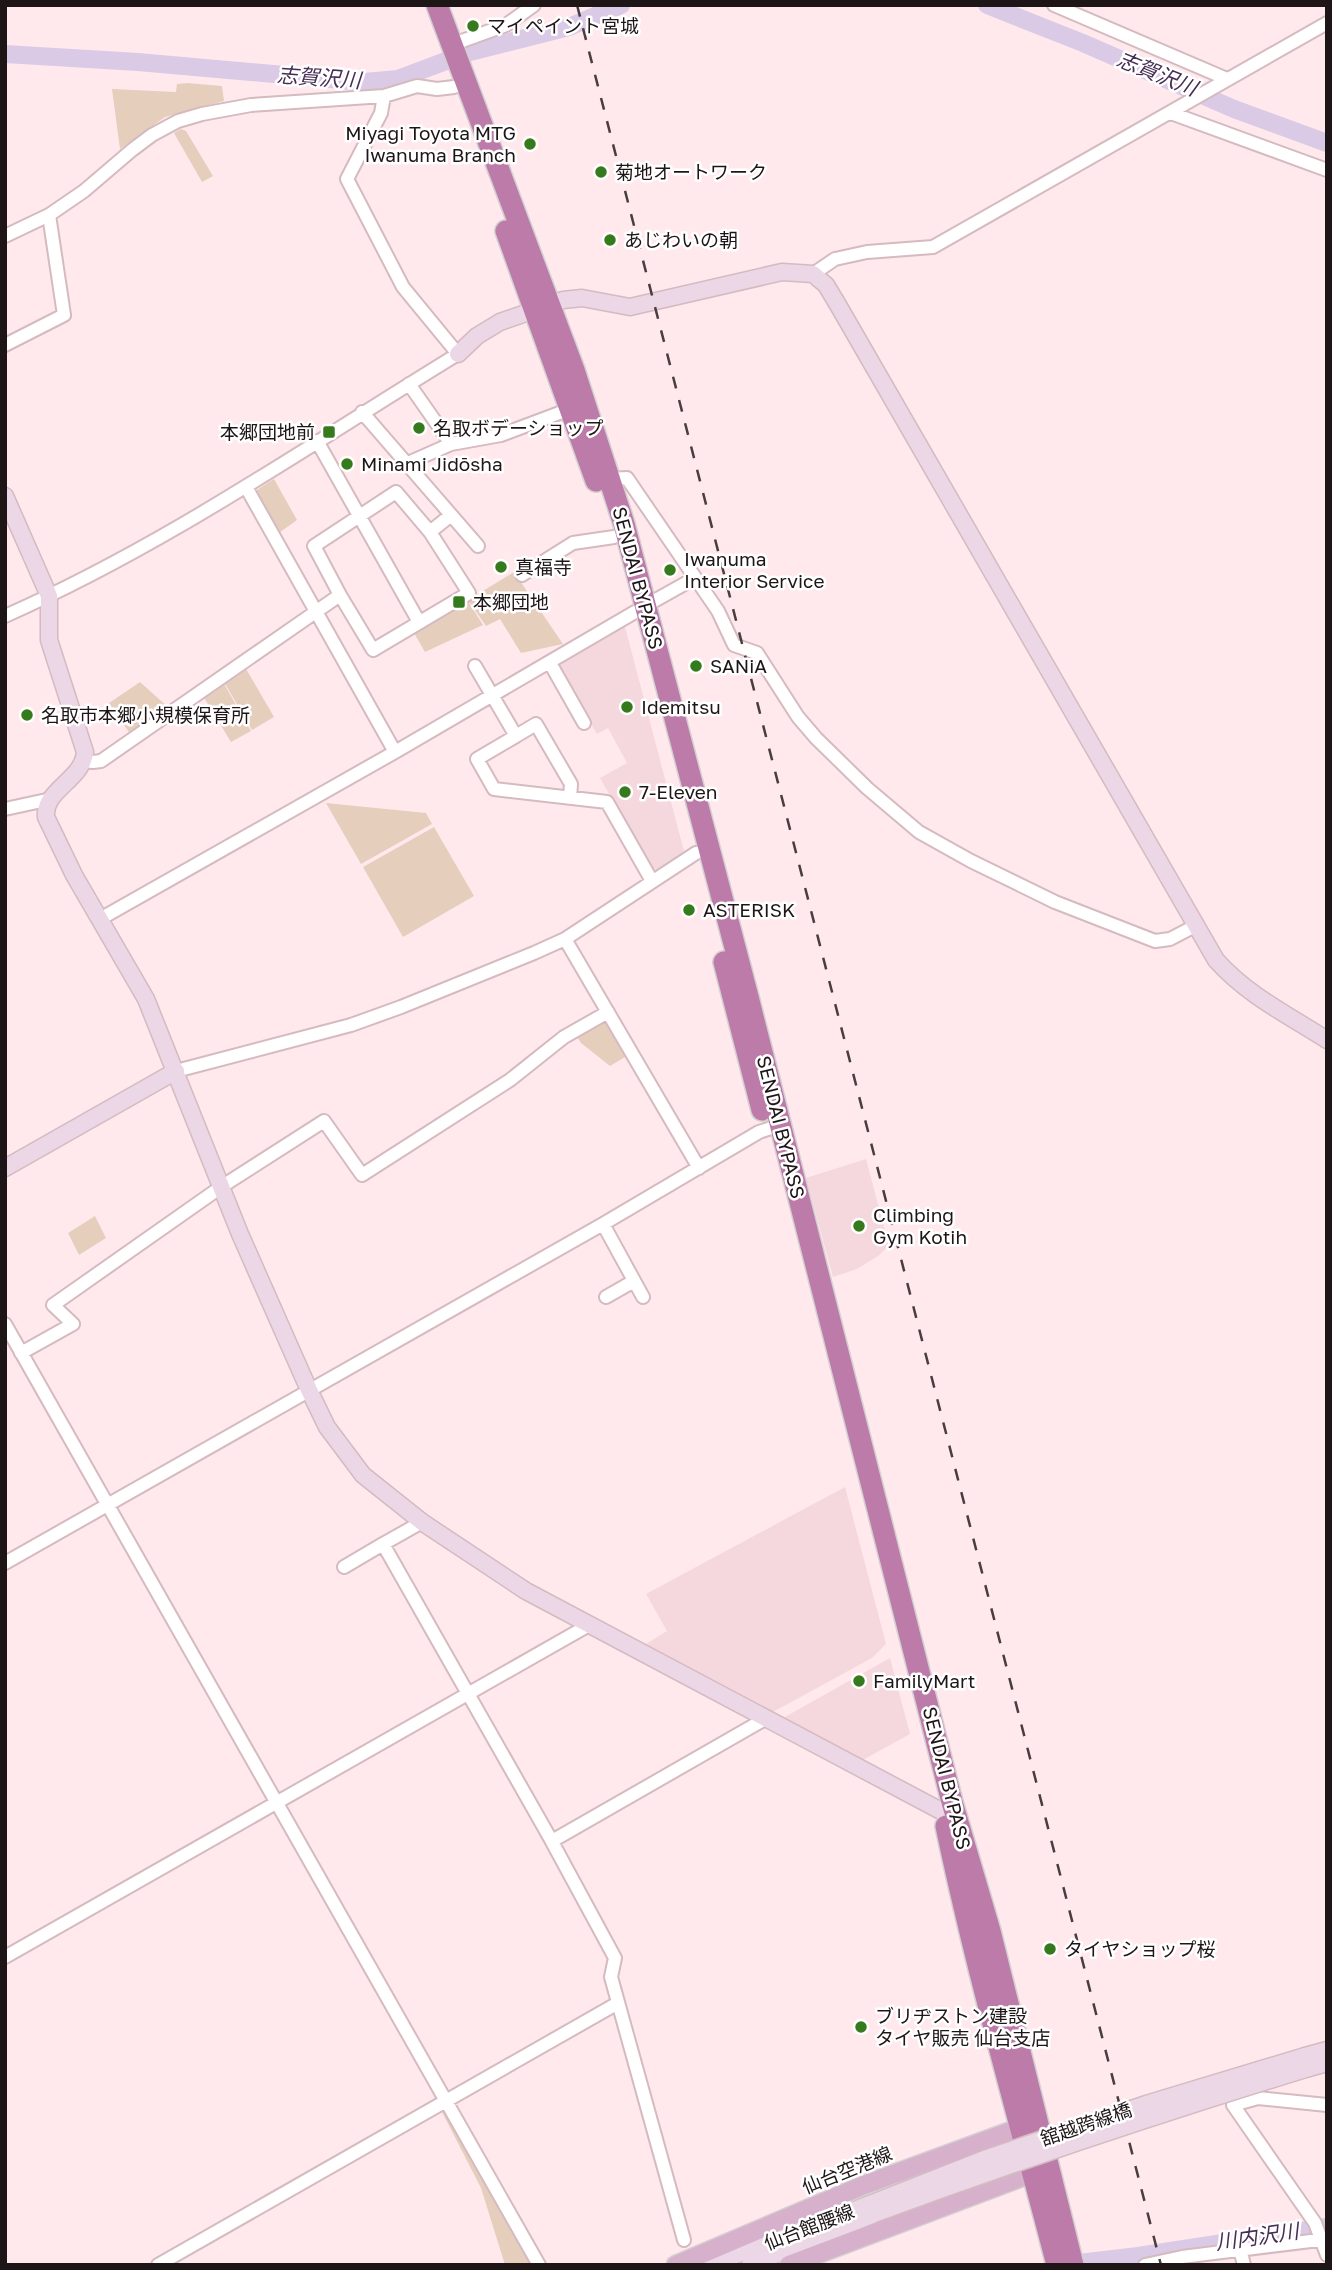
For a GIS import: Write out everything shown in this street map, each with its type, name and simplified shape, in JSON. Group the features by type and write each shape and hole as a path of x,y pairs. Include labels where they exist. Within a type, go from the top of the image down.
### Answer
{"highway":[{"name":"SENDAI BYPASS","path":"425,5 451,61 542,307 570,409 640,609 952,1802 990,1931 1028,2125"},
{"name":"SENDAI BYPASS","path":"437,5 451,61"},
{"name":"SENDAI BYPASS","path":"542,307 578,382 610,479 696,853 774,1127 943,1812 960,1892 1028,2125 1063,2260"}],"main road":[{"name":"仙台空港線","path":"676,2265 864,2185 1028,2125"},
{"path":"789,2265 1040,2170"}],"street":[{"path":"5,236 49,215 84,191 152,135 178,121 251,105 384,96 417,86 437,89 451,61 534,5"},
{"path":"1054,5 1225,80"},
{"path":"813,274 835,259 867,252 933,247 1327,23"},
{"path":"384,96 381,113 347,179 404,288 458,354"},
{"path":"1174,111 1327,170"},
{"path":"5,345 64,315 49,215"},
{"path":"5,616 114,565 212,509 362,412 458,354 477,336 500,322 542,307 582,298 630,307 782,272 813,274 826,285 845,316 1216,961 1255,996 1327,1040"},
{"path":"409,384 451,444"},
{"path":"408,463 451,444 501,435 570,409"},
{"path":"362,412 478,546"},
{"path":"317,441 419,622"},
{"path":"610,479 627,478 719,611 734,645 757,653 798,717 816,738 867,788 919,832 971,862 1055,902 1155,940 1170,939 1195,926"},
{"path":"246,487 396,752"},
{"path":"396,492 430,532 469,593 373,650 314,546 358,516 396,492"},
{"path":"5,496 49,596 49,640 85,752 80,770 51,799 46,808 46,817 74,874 146,999 221,1187 327,1427 363,1475 422,1522 526,1591 943,1812"},
{"path":"430,532 450,515"},
{"path":"522,575 573,543 614,537"},
{"path":"100,919 396,752 695,578"},
{"path":"84,761 101,761 340,595"},
{"path":"550,663 584,723"},
{"path":"475,666 516,736"},
{"path":"570,798 571,784 536,724 477,760 494,789 570,798 607,802 652,881"},
{"path":"5,809 51,799"},
{"path":"5,1168 176,1071 351,1025 473,979 565,939 696,853"},
{"path":"565,939 699,1168"},
{"path":"22,1353 73,1324 53,1305 221,1187 324,1121 362,1175 510,1080 564,1037 608,1013"},
{"path":"5,1563 774,1127"},
{"path":"603,1224 643,1297"},
{"path":"607,1297 634,1281"},
{"path":"5,1324 539,2265"},
{"path":"344,1567 422,1522"},
{"path":"383,1544 552,1840 615,1958 611,1977 684,2240"},
{"path":"5,1957 589,1625"},
{"path":"552,1840 765,1719"},
{"path":"158,2265 618,2003"},
{"path":"1307,2062 1327,2050"},
{"path":"1307,2062 1327,2063"},
{"name":"舘越跨線橋","path":"872,2209 1000,2153 1146,2104 1307,2062"},
{"path":"1327,2105 1258,2098 1233,2105 1321,2229 1327,2255"},
{"name":"仙台館腰線","path":"709,2265 872,2209"},
{"name":"仙台館腰線","path":"750,2265 872,2209"},
{"path":"1145,2265 1183,2261 1321,2229"},
{"path":"1240,2249 1244,2265"}],"shaded area":[{"path":"177,84 222,86 224,101 165,117 120,149 112,89 176,92"},
{"path":"181,129 186,131 213,176 202,182 174,133"},
{"path":"274,479 297,520 276,535 252,493"},
{"path":"514,572 563,644 521,653 500,619 486,626 468,600"},
{"path":"468,601 483,625 425,652 414,633"},
{"path":"624,623 685,855 659,871 650,867 600,778 627,763 608,728 597,734 557,667 559,660"},
{"path":"245,667 274,717 252,730 224,682"},
{"path":"140,682 169,708 131,735 109,703"},
{"path":"223,682 251,731 231,742 203,696"},
{"path":"326,803 426,813 432,824 361,864"},
{"path":"434,827 474,896 403,937 363,867"},
{"path":"599,1021 605,1022 625,1057 610,1066 577,1037"},
{"path":"866,1159 889,1246 857,1269 833,1277 806,1178"},
{"path":"95,1216 106,1238 79,1255 68,1233"},
{"path":"845,1487 886,1644 872,1658 773,1712 646,1644 667,1631 646,1594"},
{"path":"890,1658 910,1734 861,1761 783,1718"},
{"path":"446,2109 521,2241 531,2265 505,2265 481,2188 442,2112"}],"waterway":[{"name":"志賀沢川","path":"5,54 138,62 364,82 398,79 470,52 569,27 621,5"},
{"name":"志賀沢川","path":"987,5 1083,43 1234,109 1327,143"},
{"name":"川内沢川","path":"1062,2265 1327,2227"}],"railway":[{"path":"577,5 1161,2265"}],"place":[{"name":"マイペイント宮城","path":"473,26"},
{"name":"Miyagi Toyota MTG Iwanuma Branch","path":"530,144"},
{"name":"菊地オートワーク","path":"601,172"},
{"name":"あじわいの朝","path":"610,240"},
{"name":"名取ボデーショップ","path":"419,428"},
{"name":"本郷団地前","path":"329,432"},
{"name":"Minami Jidōsha","path":"347,464"},
{"name":"真福寺","path":"501,567"},
{"name":"Iwanuma Interior Service","path":"670,570"},
{"name":"本郷団地","path":"459,602"},
{"name":"SANiA","path":"696,666"},
{"name":"Idemitsu","path":"627,707"},
{"name":"名取市本郷小規模保育所","path":"27,715"},
{"name":"7-Eleven","path":"625,792"},
{"name":"ASTERISK","path":"689,910"},
{"name":"Climbing Gym Kotih","path":"859,1226"},
{"name":"FamilyMart","path":"859,1681"},
{"name":"タイヤショップ桜","path":"1050,1949"},
{"name":"ブリヂストン建設 タイヤ販売 仙台支店","path":"861,2027"}]}
